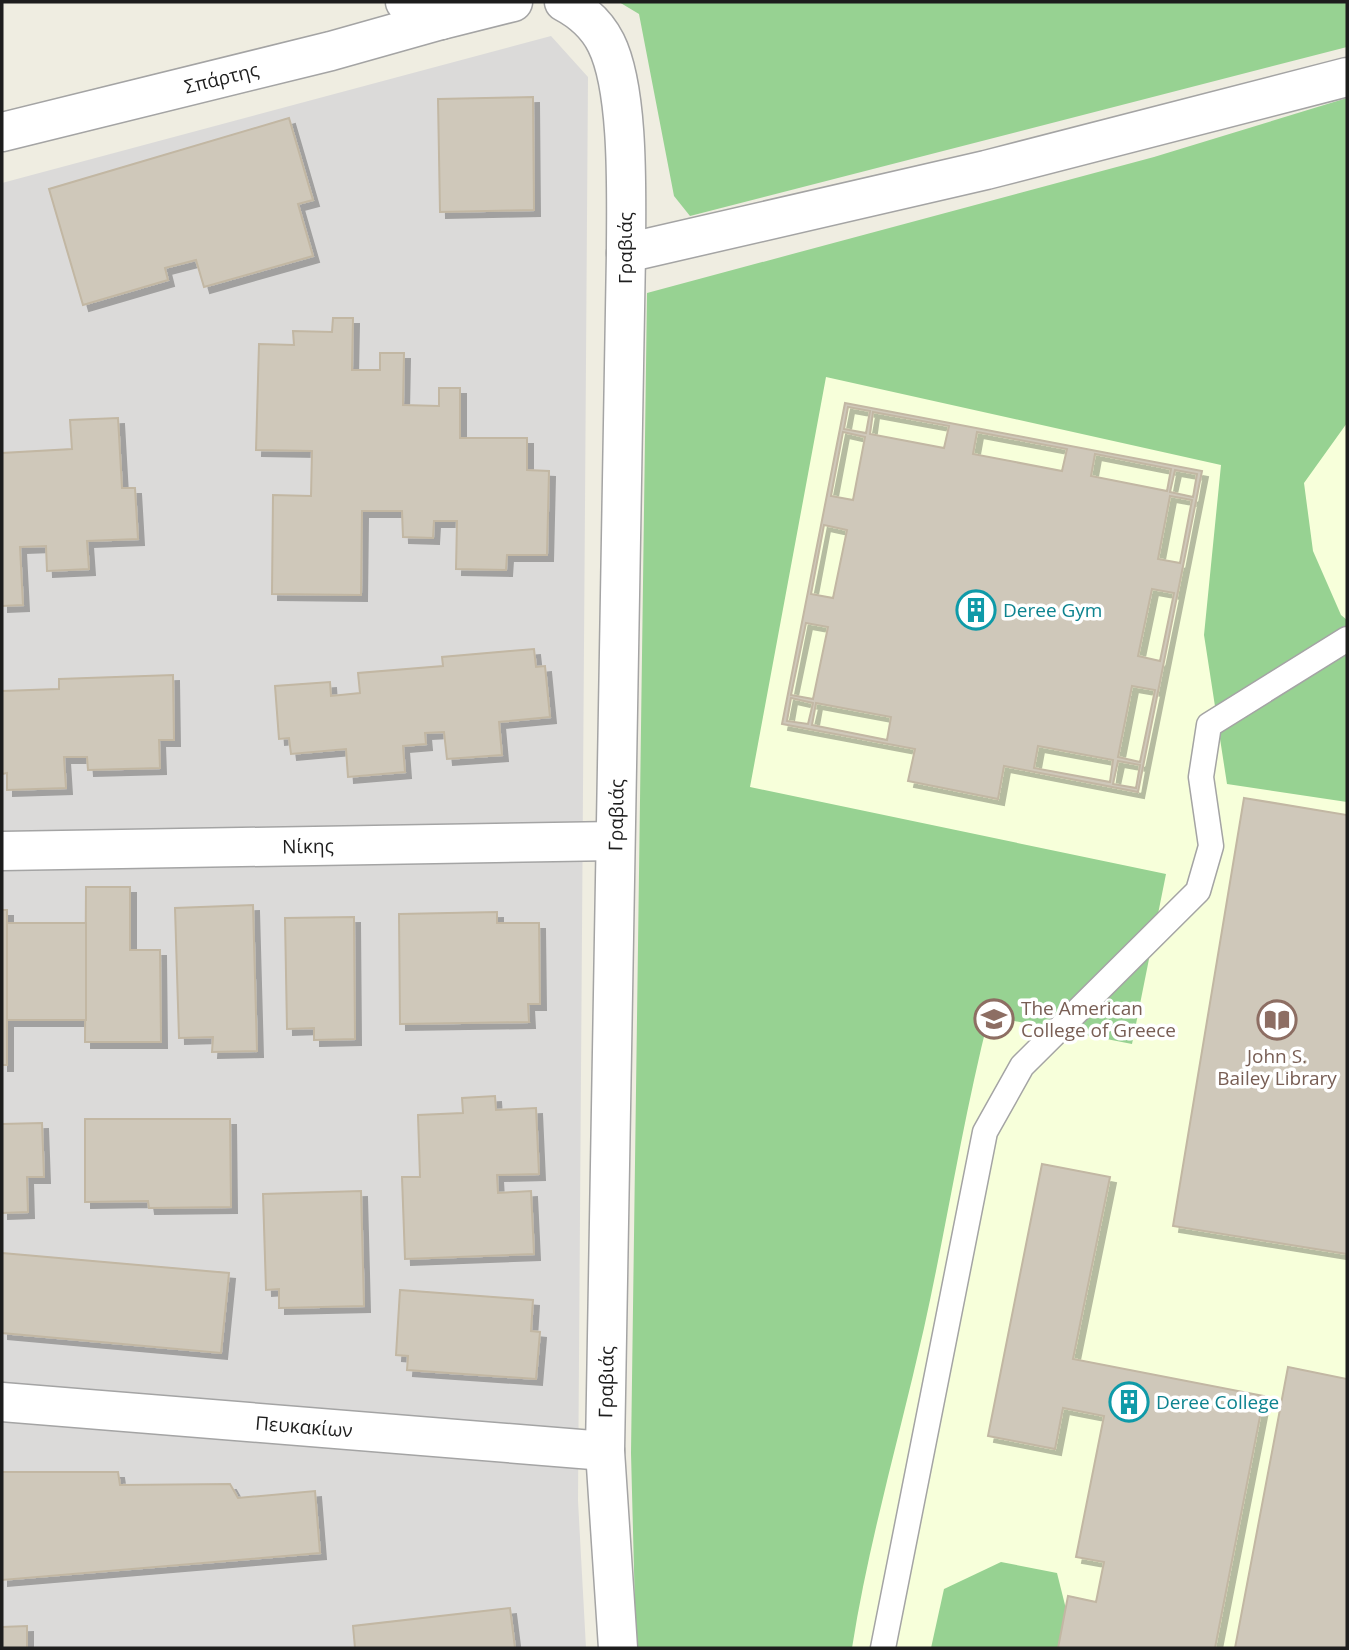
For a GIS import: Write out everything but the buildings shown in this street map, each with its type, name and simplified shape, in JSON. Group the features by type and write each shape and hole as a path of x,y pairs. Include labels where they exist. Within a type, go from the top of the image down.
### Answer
{"street":[{"path":"405,2 441,20 513,2"},
{"name":"Γραβιάς","path":"571,3 592,22 607,44 618,88 625,145 626,253 605,1451 618,1648"},
{"name":"Σπάρτης","path":"2,132 331,51 441,20"},
{"path":"626,253 986,170 1347,77"},
{"name":"Νίκης","path":"2,851 615,841"},
{"name":"Πευκακίων","path":"2,1402 605,1451"}],"lane":[{"path":"883,1648 985,1132 1022,1066 1198,891 1211,846 1201,777 1209,726 1347,639"}],"shaded area":[{"path":"551,36 588,77 578,1501 586,1648 2,1648 2,183"},
{"name":"The American College of Greece","path":"1347,105 1347,1648 641,1648 653,295"}],"green space":[{"path":"619,2 1347,2 1347,47 690,216 674,196 639,14"},
{"path":"1347,98 1347,423 1304,483 1313,551 1341,615 1347,620 1347,802 1227,784 1204,635 1221,465 826,377 750,787 1166,874 1132,1044 989,1016 924,1328 876,1528 852,1648 636,1648 631,1453 647,293 1154,157"},
{"path":"1001,1562 1057,1573 1068,1617 1061,1648 931,1648 944,1589"}],"place":[{"name":"Deree Gym","path":"976,610"},
{"name":"The American College of Greece","path":"994,1019"},
{"name":"John S. Bailey Library","path":"1277,1020"},
{"name":"Deree College","path":"1129,1402"}]}
